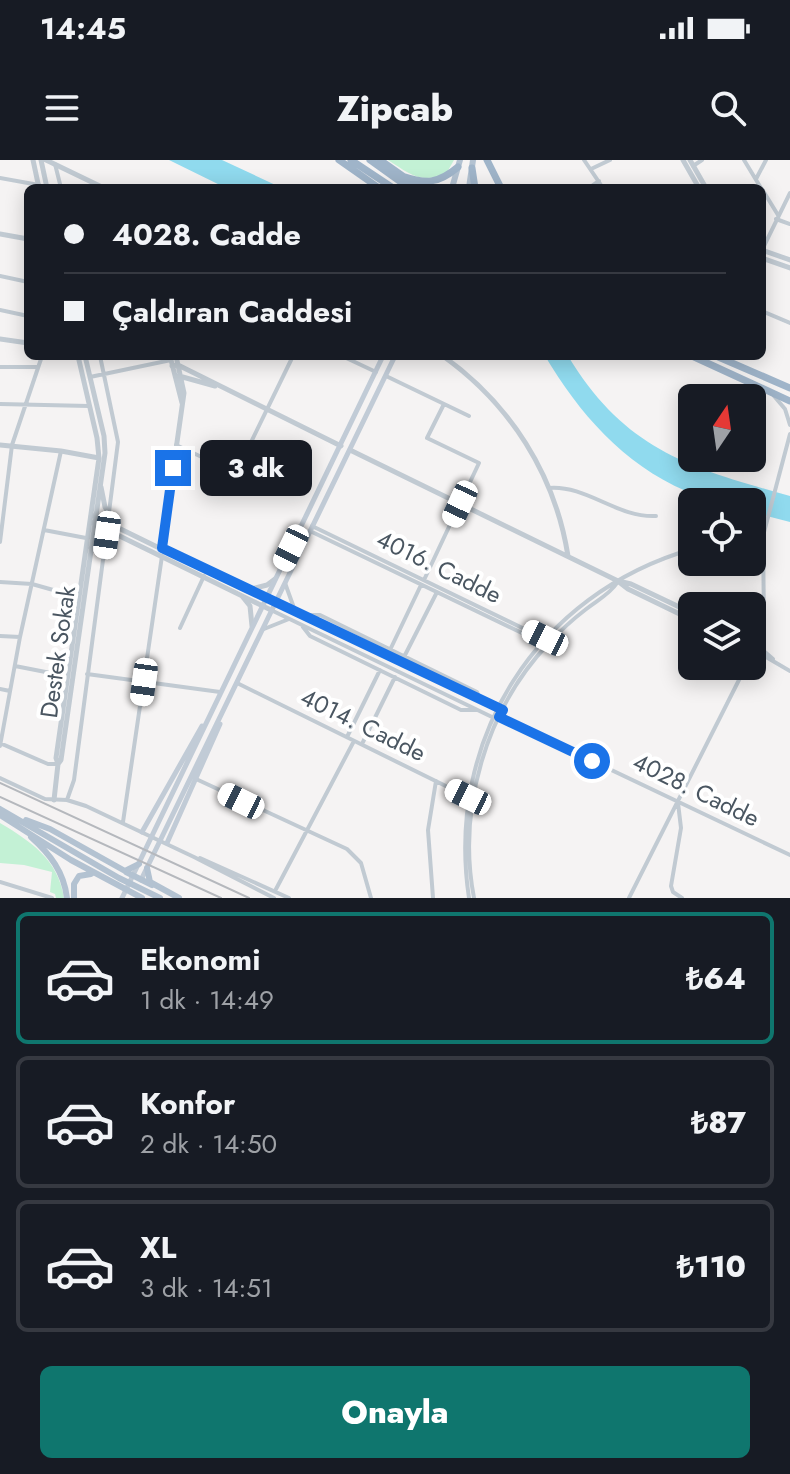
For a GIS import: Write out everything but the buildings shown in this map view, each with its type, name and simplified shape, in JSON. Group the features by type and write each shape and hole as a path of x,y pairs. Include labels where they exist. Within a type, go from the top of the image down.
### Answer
{"highway":[{"path":"339,160 373,184"},
{"path":"351,160 387,184"},
{"path":"370,160 403,184"},
{"path":"380,160 414,184"},
{"path":"487,160 499,184"},
{"path":"402,176 429,183 446,177 459,163"},
{"path":"700,360 790,401"},
{"path":"725,360 790,388"}],"main road":[{"path":"453,184 459,163"},
{"path":"139,896 141,880 220,692 381,360"},
{"path":"167,843 275,601 393,360"},
{"path":"122,898 224,711"},
{"path":"142,832 166,794 194,738 210,716"},
{"path":"0,809 20,826 94,874 139,896 160,898"},
{"path":"4,814 50,829 133,877 179,898"},
{"path":"4,814 139,896"},
{"path":"20,826 48,852 65,886 67,898"},
{"path":"125,871 139,864"},
{"path":"147,868 147,878 155,886"},
{"path":"74,898 74,884 79,876 94,874"}],"street":[{"path":"33,160 38,184"},
{"path":"47,184 44,160 96,184"},
{"path":"584,160 601,184"},
{"path":"591,169 610,160"},
{"path":"683,160 703,184"},
{"path":"690,165 702,160"},
{"path":"744,160 759,184"},
{"path":"756,180 766,160"},
{"path":"55,164 60,184"},
{"path":"690,165 697,184"},
{"path":"0,178 26,184"},
{"path":"595,184 599,181"},
{"path":"766,241 790,193"},
{"path":"766,196 777,217 790,224"},
{"path":"0,234 24,238"},
{"path":"766,251 790,260"},
{"path":"766,259 790,268"},
{"path":"0,276 24,281"},
{"path":"0,310 24,315"},
{"path":"766,313 790,323"},
{"path":"0,339 24,342"},
{"path":"0,542 12,445 41,360"},
{"name":"Destek Sokak","path":"54,800 66,676 86,538 100,483 101,459 79,360"},
{"name":"Destek Sokak","path":"58,764 61,760 104,436 86,360"},
{"path":"101,360 118,442 109,514"},
{"path":"90,377 173,360 216,386 341,446"},
{"path":"122,823 184,393 173,360"},
{"path":"176,445 236,473 291,360"},
{"path":"350,360 376,372"},
{"path":"448,360 476,382 509,419 533,455 564,531 568,556"},
{"path":"0,367 38,367"},
{"path":"386,376 469,416"},
{"path":"178,377 216,386"},
{"path":"772,394 785,409 790,425"},
{"path":"0,404 89,406"},
{"path":"390,650 479,463 427,438 444,404"},
{"path":"766,524 790,434"},
{"path":"0,445 61,451 101,459"},
{"path":"350,450 678,613"},
{"path":"58,764 48,764 0,744 61,451"},
{"path":"100,483 109,514 118,531"},
{"path":"549,488 571,489 622,512 656,516"},
{"path":"91,518 275,601 500,709"},
{"name":"4016. Cadde","path":"311,528 549,643"},
{"path":"44,530 86,538"},
{"path":"90,549 95,541 118,531"},
{"path":"67,800 74,780 107,535"},
{"path":"162,552 271,610 477,710"},
{"path":"472,898 464,847 480,751 515,677 543,640 590,598 653,562 678,554"},
{"path":"180,628 204,576"},
{"path":"247,591 267,585 276,578"},
{"path":"285,580 295,611"},
{"path":"618,581 678,606"},
{"path":"500,709 549,643 572,620 612,590 618,581"},
{"path":"0,582 32,584 78,597"},
{"name":"4016. Cadde","path":"423,582 437,592 543,640"},
{"path":"404,657 437,592"},
{"path":"239,593 250,606 252,626"},
{"path":"306,616 320,615 477,692 480,699"},
{"path":"262,630 283,620 293,620"},
{"path":"302,625 310,636 461,710 477,710"},
{"path":"0,636 20,637"},
{"path":"766,656 790,671"},
{"path":"15,666 66,676"},
{"path":"347,737 380,670"},
{"path":"87,674 220,692"},
{"path":"362,745 395,677"},
{"path":"629,898 739,680"},
{"name":"4014. Cadde","path":"237,683 471,798"},
{"path":"0,689 10,691"},
{"name":"4028. Cadde","path":"477,710 677,800 790,855"},
{"path":"275,891 354,741"},
{"path":"0,778 45,799 67,800 122,823 274,898"},
{"path":"196,779 347,849 361,863 371,898"},
{"path":"433,898 428,830 436,781"},
{"path":"677,800 681,828 672,895 682,898"},
{"path":"194,857 216,863 289,898"},
{"path":"0,882 52,898"}],"green space":[{"path":"388,160 454,160 446,174 422,178"},
{"path":"0,823 42,853 56,873 64,898 56,898 50,892 52,872 0,863"}],"water":[{"path":"169,160 222,160 273,184 218,184"},
{"path":"547,360 571,360 613,414 637,434 678,458 678,472 711,472 762,488 680,488 663,480 642,467 605,435"},
{"path":"766,489 790,496 790,522 766,516"}],"railway":[{"path":"0,783 249,898"},
{"path":"0,797 221,898"}],"route":[{"path":"173,468 162,548 503,710 499,717 592,761"}]}
